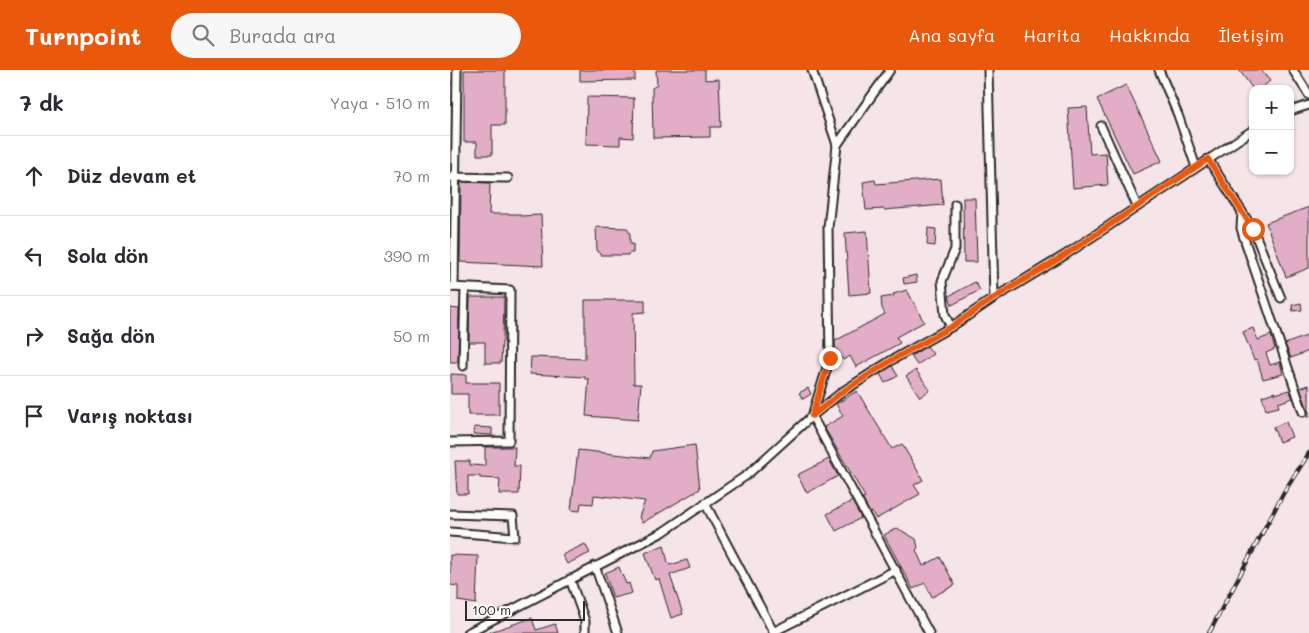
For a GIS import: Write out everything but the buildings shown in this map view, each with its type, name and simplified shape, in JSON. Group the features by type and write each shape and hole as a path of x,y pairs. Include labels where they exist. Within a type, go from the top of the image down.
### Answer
{"street":[{"path":"450,442 510,441 510,290 452,287 453,177 457,70"},
{"path":"812,70 837,145 828,228 830,358 812,416 929,633"},
{"path":"837,145 890,70"},
{"path":"988,70 994,298"},
{"path":"1159,70 1178,115 1196,167"},
{"path":"1294,70 1309,95"},
{"path":"1294,110 1309,106"},
{"path":"1101,126 1137,206"},
{"path":"467,633 663,532 747,475 812,416 842,392 892,360 951,327 994,298 1065,255 1249,133"},
{"path":"1208,159 1253,229 1281,298"},
{"path":"453,177 508,178"},
{"path":"951,327 945,315 942,281 955,249 955,204"},
{"path":"1242,212 1243,233 1303,412"},
{"path":"463,366 465,288"},
{"path":"705,503 774,633 896,570"},
{"path":"450,514 514,516 515,538 450,532"},
{"path":"595,566 618,633"},
{"path":"570,579 586,621 585,633"}],"railway":[{"path":"1209,633 1284,492 1309,453"}],"route":[{"path":"830,358 812,416 842,392 892,360 951,327 994,298 1065,255 1208,159 1253,229"}]}
